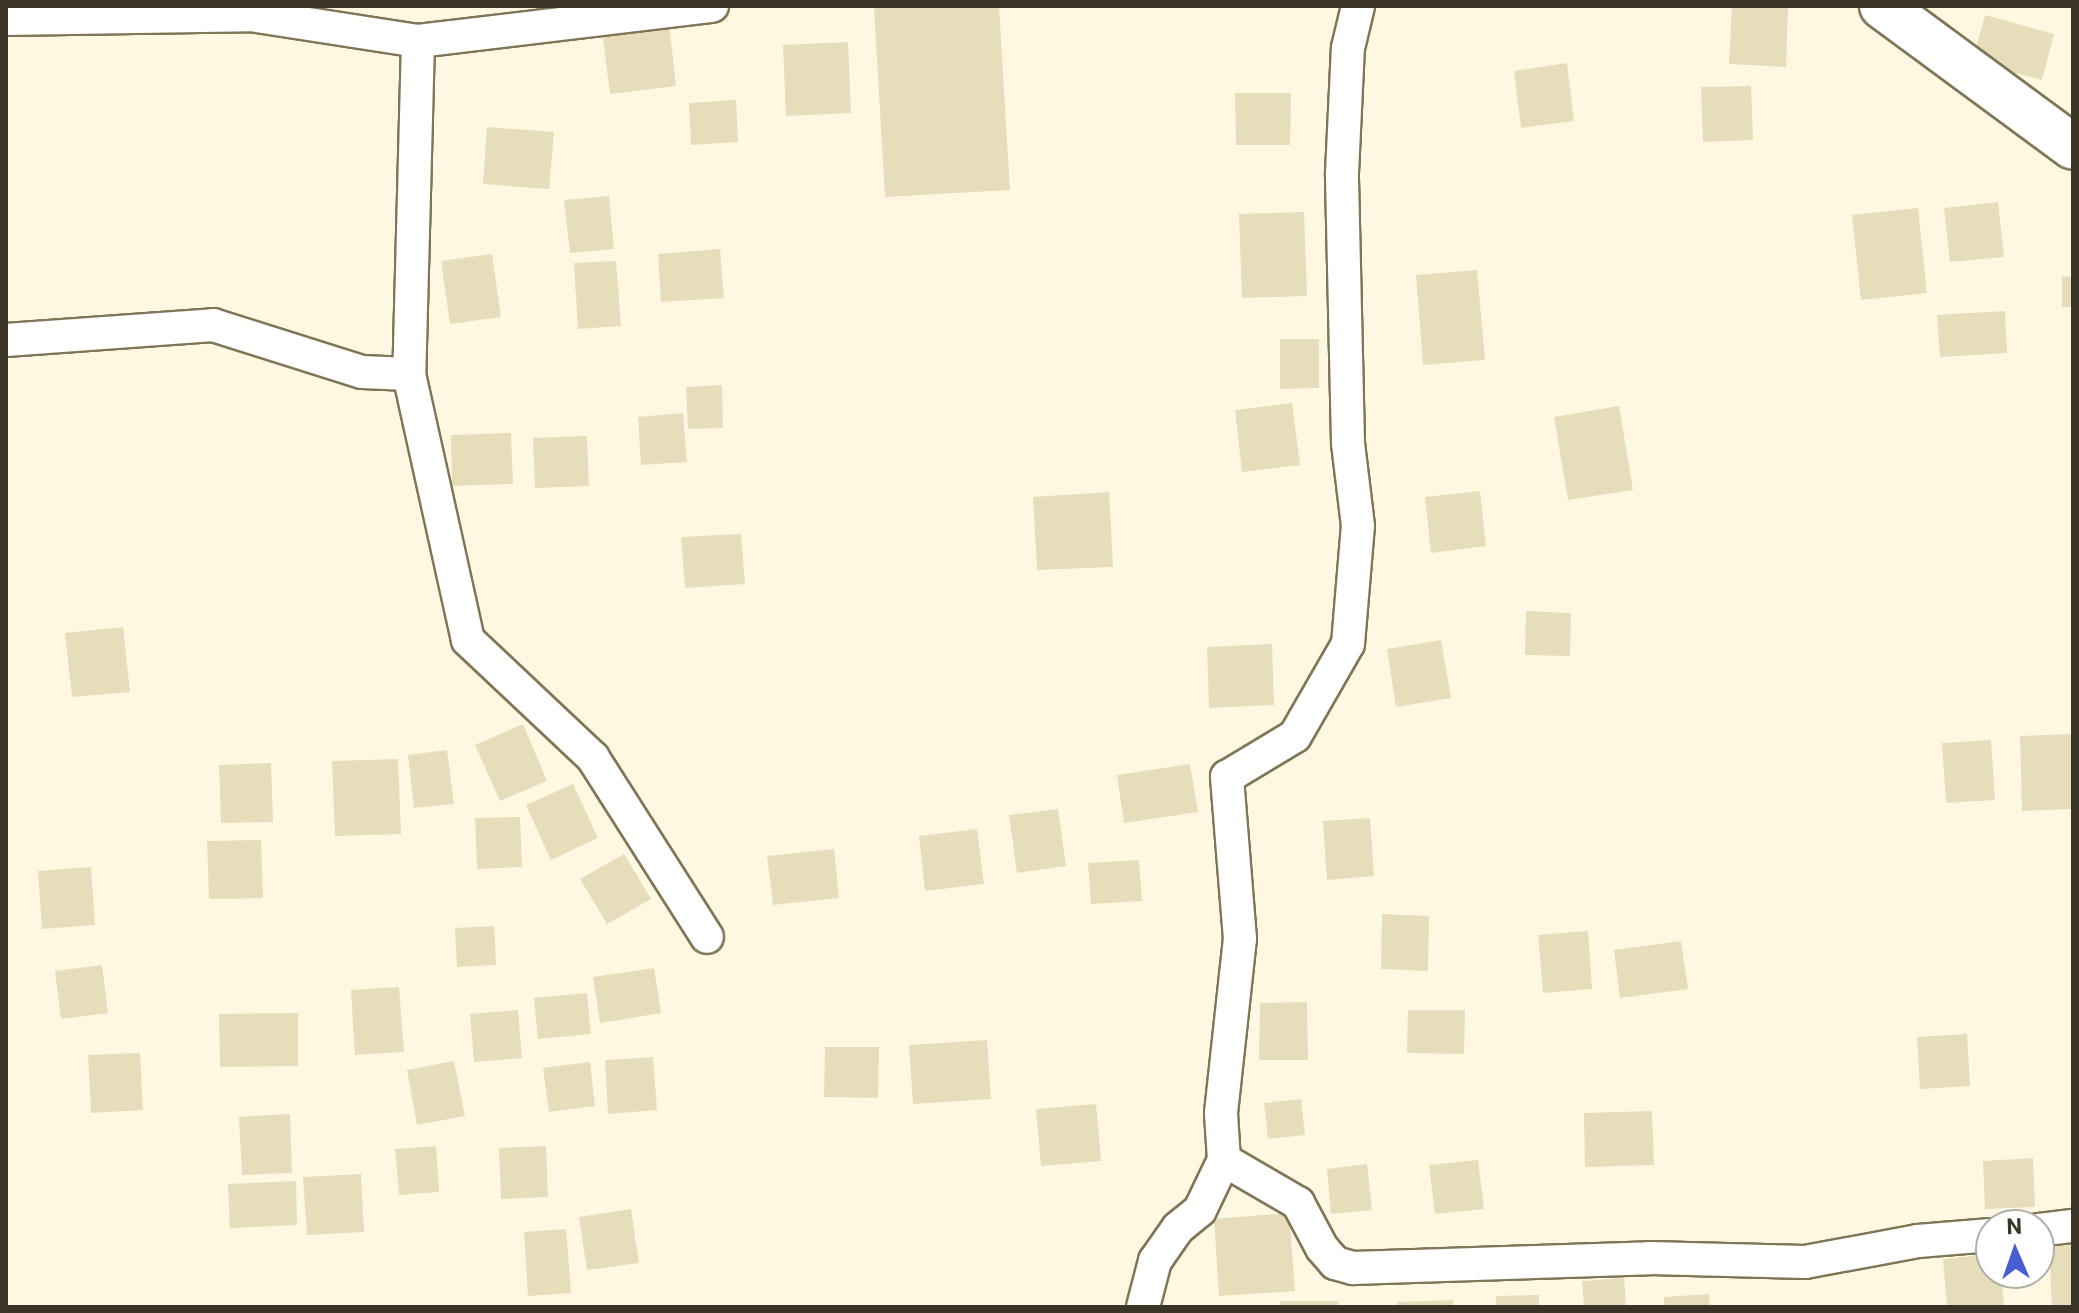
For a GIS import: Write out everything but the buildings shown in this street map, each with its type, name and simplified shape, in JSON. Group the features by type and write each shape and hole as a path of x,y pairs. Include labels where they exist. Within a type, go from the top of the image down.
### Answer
{"main road":[{"path":"1882,6 2073,147"}],"street":[{"path":"6,19 250,15 418,41 712,6"},
{"path":"1143,1307 1155,1261 1178,1228 1200,1210 1224,1160 1221,1113 1240,939 1227,777 1295,736 1348,644 1358,526 1348,443 1342,173 1348,48 1358,6"},
{"path":"418,41 409,374 468,640 593,758 707,937"},
{"path":"6,340 213,325 362,372 409,374"},
{"path":"1224,1160 1298,1203 1322,1248 1335,1263 1353,1268 1650,1258 1805,1262 1918,1241 1975,1236"}]}
